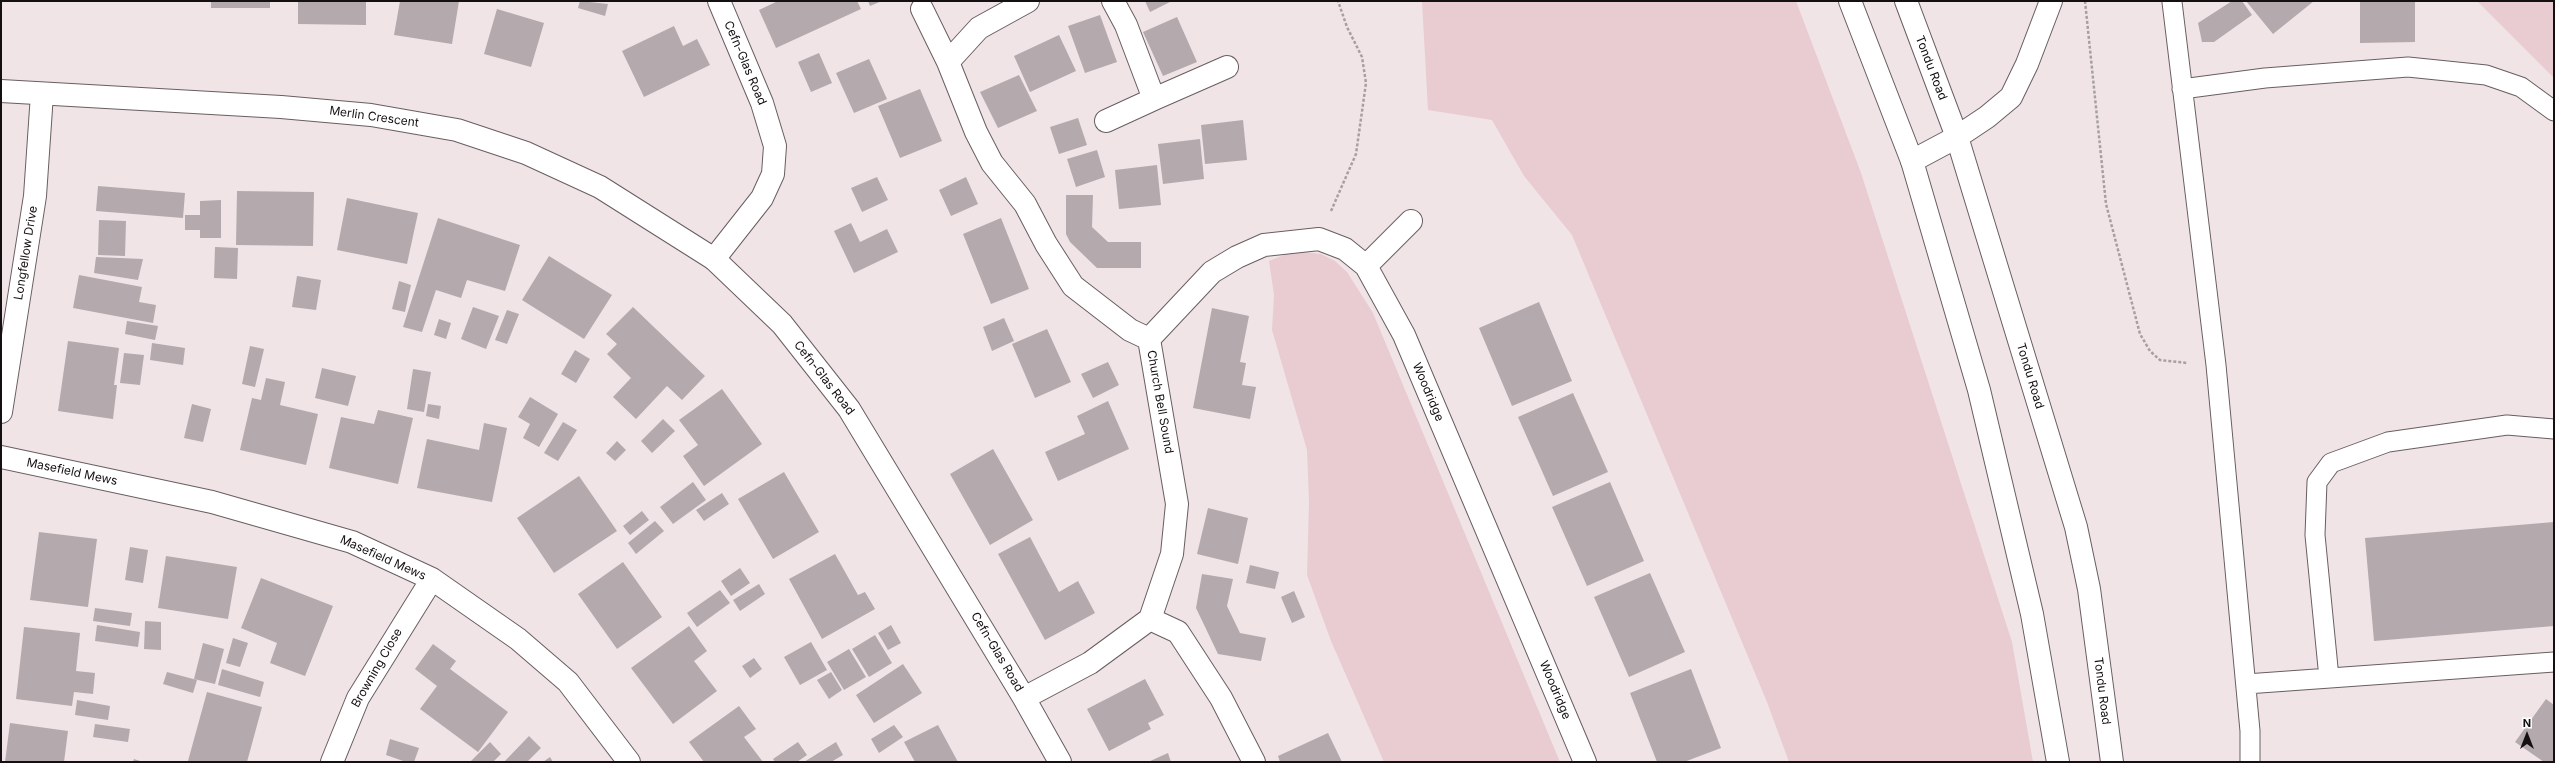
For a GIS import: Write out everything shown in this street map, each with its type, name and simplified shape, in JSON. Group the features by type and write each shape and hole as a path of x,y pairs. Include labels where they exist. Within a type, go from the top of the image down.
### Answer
{"street":[{"name":"Cefn-Glas Road","path":"719,1 762,103 775,146 773,174 762,198 714,259 782,324 850,409 1024,698 1060,762"},
{"path":"948,62 979,28 1028,1"},
{"path":"1113,1 1126,25 1154,99"},
{"path":"1850,1 1912,162 1979,390 2032,614 2058,762"},
{"name":"Tondu Road","path":"1906,1 1957,137 2076,527 2089,589 2112,762"},
{"path":"1912,162 1957,137 1987,117 2011,97 2027,64 2051,1"},
{"name":"Church Bell Sound","path":"922,9 948,62 976,132 992,163 1026,204 1046,244 1073,286 1130,330 1149,339 1177,504 1172,554 1150,619"},
{"path":"1106,121 1227,67"},
{"name":"Merlin Crescent","path":"1,91 318,110 371,115 457,130 526,153 600,187 714,259"},
{"name":"Longfellow Drive","path":"1,412 35,196 42,94"},
{"path":"1366,266 1411,222"},
{"name":"Woodridge","path":"1149,339 1212,272 1237,257 1264,245 1319,239 1345,249 1366,266 1404,335 1585,762"},
{"name":"Masefield Mews","path":"1,457 219,504 352,542 432,580 518,640 568,682 629,762"},
{"name":"Browning Close","path":"332,762 358,698 432,580"},
{"path":"1024,698 1090,663 1150,619 1178,632 1221,698 1254,762"}],"lane":[{"path":"2172,2 2216,365 2246,684 2250,731 2250,762"},
{"path":"2182,89 2265,78 2408,67 2486,75 2521,87 2554,111"},
{"path":"2329,678 2315,535 2317,482 2331,463 2388,442 2507,425 2554,429"},
{"path":"2246,684 2554,662"}],"path":[{"path":"1319,239 1356,154 1366,83 1362,58 1347,27 1338,1"},
{"path":"2085,1 2106,204 2140,334 2150,351 2160,360 2216,365"}],"shaded area":[{"path":"1422,1 1796,1 1861,173 2012,642 2033,762 1789,762 1767,702 1572,235 1524,176 1492,120 1428,110"},
{"path":"2477,1 2554,1 2554,78"},
{"path":"1294,251 1321,254 1335,261 1347,272 1373,313 1560,762 1384,762 1331,641 1307,575 1309,502 1307,450 1272,330 1274,295 1269,261"}],"building":[{"path":"211,1 270,1 270,8 211,8"},
{"path":"298,1 366,1 366,25 298,24"},
{"path":"400,1 459,1 452,44 394,35"},
{"path":"580,1 608,4 605,16 578,8"},
{"path":"778,1 857,1 861,9 776,48 759,10"},
{"path":"868,1 882,1 870,6"},
{"path":"1145,1 1172,1 1150,12"},
{"path":"2232,1 2242,1 2252,15 2214,42 2202,42 2198,23"},
{"path":"2246,1 2314,1 2273,34"},
{"path":"2360,1 2415,1 2415,42 2360,43"},
{"path":"497,9 544,23 531,67 484,54"},
{"path":"1100,15 1117,62 1085,73 1068,26"},
{"path":"1177,17 1197,62 1163,76 1143,32"},
{"path":"674,26 683,46 697,39 710,65 644,97 622,51"},
{"path":"1059,35 1076,71 1030,92 1014,56"},
{"path":"819,53 832,83 811,92 798,62"},
{"path":"869,59 887,99 854,113 836,73"},
{"path":"1019,75 1037,111 998,128 980,92"},
{"path":"920,89 942,141 900,158 878,106"},
{"path":"1078,118 1087,145 1059,154 1050,127"},
{"path":"1243,120 1247,160 1205,164 1201,125"},
{"path":"1200,139 1204,179 1163,184 1158,144"},
{"path":"1097,150 1105,177 1076,187 1067,159"},
{"path":"1157,165 1161,205 1119,209 1115,170"},
{"path":"877,177 888,200 862,212 851,188"},
{"path":"966,177 978,204 951,216 939,190"},
{"path":"98,186 185,193 183,218 96,211"},
{"path":"237,191 314,192 313,246 236,245"},
{"path":"1066,195 1093,195 1092,227 1108,242 1141,242 1141,268 1097,268 1070,242 1066,234"},
{"path":"347,198 418,213 407,264 337,250"},
{"path":"221,200 221,238 200,238 200,230 185,230 185,215 200,215 200,201"},
{"path":"438,218 520,245 505,291 467,280 461,298 436,290 422,332 403,327"},
{"path":"1001,218 1029,289 991,304 963,234"},
{"path":"99,220 126,221 125,256 98,255"},
{"path":"851,223 860,242 887,229 898,252 854,273 834,231"},
{"path":"215,247 238,248 237,279 214,278"},
{"path":"549,256 612,295 584,339 522,300"},
{"path":"96,257 143,259 138,280 94,273"},
{"path":"79,275 142,287 139,302 156,305 153,323 73,308"},
{"path":"297,276 321,280 316,310 292,307"},
{"path":"399,281 411,285 405,312 392,309"},
{"path":"1539,302 1572,381 1512,406 1479,328"},
{"path":"473,307 499,316 486,349 461,339"},
{"path":"633,307 705,376 682,400 667,386 636,419 613,397 631,378 607,354 617,344 606,334"},
{"path":"1212,308 1249,316 1240,362 1246,363 1242,385 1256,387 1250,419 1193,408"},
{"path":"507,310 519,314 507,344 495,340"},
{"path":"1004,318 1014,341 992,351 983,327"},
{"path":"439,319 451,323 446,339 434,335"},
{"path":"127,321 158,326 155,340 125,334"},
{"path":"1047,329 1071,382 1035,398 1012,344"},
{"path":"68,341 119,348 114,385 117,385 113,419 58,411"},
{"path":"152,343 185,348 183,365 150,360"},
{"path":"250,346 264,349 255,387 242,384"},
{"path":"575,350 590,359 576,383 561,374"},
{"path":"124,353 144,355 140,385 120,383"},
{"path":"1108,362 1119,385 1093,398 1081,374"},
{"path":"322,368 356,376 348,406 315,398"},
{"path":"413,369 431,372 424,412 407,409"},
{"path":"266,378 285,382 280,405 318,414 306,465 240,450 252,398 261,400"},
{"path":"722,389 762,444 704,486 683,456 698,445 679,420"},
{"path":"1573,393 1608,472 1553,496 1518,417"},
{"path":"530,397 558,414 539,447 523,438 530,424 518,417"},
{"path":"1108,401 1129,449 1058,481 1045,452 1085,434 1077,416"},
{"path":"192,404 211,409 203,442 184,438"},
{"path":"428,404 441,406 439,419 426,416"},
{"path":"378,410 413,418 398,484 329,468 341,417 374,424"},
{"path":"663,419 675,431 652,453 641,441"},
{"path":"563,422 577,430 558,461 544,453"},
{"path":"484,423 507,428 492,502 417,488 427,439 479,450"},
{"path":"617,441 626,450 615,461 606,453"},
{"path":"993,449 1033,520 990,545 950,474"},
{"path":"784,472 819,532 773,559 738,499"},
{"path":"579,476 617,531 554,573 517,518"},
{"path":"693,482 706,500 673,524 660,507"},
{"path":"1610,482 1644,561 1587,586 1552,507"},
{"path":"722,493 729,504 704,521 696,510"},
{"path":"1208,508 1248,518 1238,564 1197,554"},
{"path":"642,511 649,520 630,535 623,526"},
{"path":"655,521 664,531 636,554 628,543"},
{"path":"2554,522 2554,626 2374,641 2365,538"},
{"path":"39,532 97,539 88,607 30,600"},
{"path":"1030,537 1059,592 1078,581 1095,613 1045,640 998,554"},
{"path":"130,547 148,550 143,583 125,580"},
{"path":"835,554 858,595 865,592 875,609 822,639 789,579"},
{"path":"166,556 237,567 228,619 158,608"},
{"path":"623,562 662,617 617,649 578,594"},
{"path":"1250,565 1279,572 1275,589 1246,583"},
{"path":"740,568 750,583 731,596 721,581"},
{"path":"1650,573 1685,652 1629,677 1594,597"},
{"path":"1202,574 1233,579 1227,606 1240,633 1266,638 1261,661 1218,654 1196,608"},
{"path":"261,578 333,606 305,676 270,663 277,643 241,628"},
{"path":"759,584 765,594 740,611 733,600"},
{"path":"720,590 730,603 697,627 687,613"},
{"path":"1294,591 1305,617 1292,623 1281,597"},
{"path":"95,608 132,613 130,626 93,621"},
{"path":"145,621 161,622 161,650 144,649"},
{"path":"97,625 140,632 138,647 95,641"},
{"path":"891,625 901,643 888,650 878,633"},
{"path":"689,626 707,651 694,661 717,691 673,724 631,668"},
{"path":"24,627 80,633 76,671 95,673 93,694 74,692 72,706 16,699"},
{"path":"875,635 892,663 869,677 852,649"},
{"path":"233,638 248,643 240,667 226,663"},
{"path":"811,642 827,670 800,685 784,657"},
{"path":"203,643 224,649 215,684 194,679"},
{"path":"433,644 456,661 450,669 508,712 478,752 420,709 437,686 415,669"},
{"path":"849,649 866,677 844,690 827,662"},
{"path":"754,658 762,669 750,678 742,666"},
{"path":"903,664 922,693 874,723 856,695"},
{"path":"222,669 264,682 260,697 218,685"},
{"path":"1691,669 1721,748 1684,762 1657,762 1630,693"},
{"path":"167,672 197,680 193,693 163,684"},
{"path":"831,672 842,690 829,699 817,680"},
{"path":"1145,679 1164,715 1148,723 1151,729 1109,751 1087,709"},
{"path":"207,692 262,707 247,762 188,761"},
{"path":"2546,699 2554,705 2554,762 2544,762 2515,742"},
{"path":"77,700 110,706 108,720 75,715"},
{"path":"739,706 756,729 744,737 763,762 704,762 689,742"},
{"path":"10,723 68,731 64,762 5,762"},
{"path":"95,724 130,729 128,742 93,737"},
{"path":"894,725 903,737 879,753 871,739"},
{"path":"938,725 958,762 915,762 904,742"},
{"path":"1328,733 1342,762 1280,762 1278,756"},
{"path":"529,736 541,748 527,762 504,762"},
{"path":"390,739 419,748 414,762 406,762 386,755"},
{"path":"490,742 501,754 493,762 470,762"},
{"path":"798,742 807,755 797,762 775,762 773,759"},
{"path":"836,742 843,755 831,762 804,762"},
{"path":"1168,753 1171,762 1148,762"},
{"path":"550,757 553,762 543,762"},
{"path":"134,759 143,762 133,762"}]}
